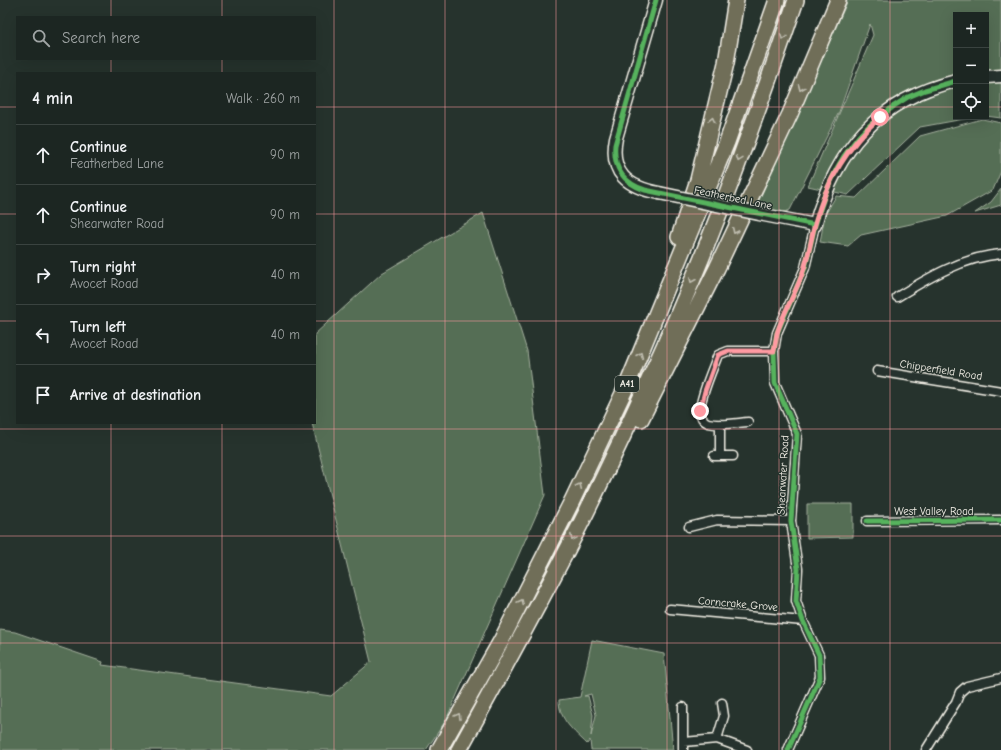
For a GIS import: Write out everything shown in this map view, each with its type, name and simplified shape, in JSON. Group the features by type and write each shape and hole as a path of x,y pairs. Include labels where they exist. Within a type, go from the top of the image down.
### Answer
{"highway":[{"name":"A41","path":"670,279 678,238 698,180 726,63 736,0"},
{"name":"A41","path":"439,750 501,640 572,501 638,358 727,142 777,0"},
{"name":"A41","path":"458,750 585,514 657,362 702,257 746,143 796,0"},
{"path":"585,514 604,490 717,268 790,114 838,0"}],"street":[{"name":"Featherbed Lane","path":"656,0 616,138 614,153 619,170 627,181 638,188 815,225"},
{"path":"989,77 1001,76"},
{"path":"815,225 825,194 837,168 852,145 869,126 908,97 925,90 953,82"},
{"name":"Shearwater Road","path":"788,750 820,677 819,655 803,621 796,601 798,569 791,521 797,434 775,384 774,351 777,333 805,268 815,225"},
{"path":"896,297 959,264 990,255 1001,254"},
{"path":"748,422 720,424 707,422 702,418 700,411 705,391 718,355 728,351 774,351"},
{"name":"Chipperfield Road","path":"877,371 1001,391"},
{"path":"720,424 717,456 733,456"},
{"path":"689,527 717,520 791,521"},
{"name":"West Valley Road","path":"867,521 1001,520"},
{"name":"Corncrake Grove","path":"670,609 803,621"},
{"path":"926,750 956,702 960,692 967,686 1001,678"},
{"path":"717,739 724,716 722,703"},
{"path":"683,707 683,746 717,739 747,750"}],"green space":[{"path":"848,0 1001,0 1001,118 989,116 989,12 953,12 953,120 958,120 920,127 848,195 808,186 873,35 870,24 839,112 790,210 786,212 778,212 756,207"},
{"path":"978,120 1001,123 1001,171 993,190 947,216 861,235 848,246 820,242 825,215 836,196 856,198 920,136"},
{"path":"1001,189 1001,205 975,213 991,202"},
{"path":"483,213 527,351 545,495 446,720 426,750 0,750 0,630 15,632 103,662 102,665 331,696 371,662 312,424 316,424 316,333 382,273"},
{"path":"807,504 853,504 853,537 807,538"},
{"path":"592,640 664,654 673,750 591,750 590,740 587,744 572,730 564,719 560,707 559,700 580,697","holes":["591,694 596,715 591,736 593,715 588,696 584,696"]}],"cycle path":[{"path":"656,0 615,145 616,160 621,173 631,183 645,190 815,225"},
{"path":"788,750 820,677 819,655 803,621 796,601 798,569 791,521 797,434 775,383 774,351 777,333 805,268 815,225 825,194 844,156 859,136 894,106 908,97 925,90 953,82"},
{"path":"867,521 1001,520"}],"route":[{"path":"700,411 705,391 718,355 728,351 774,351 777,333 805,268 815,225 830,181 844,156 859,136 880,117"}]}
